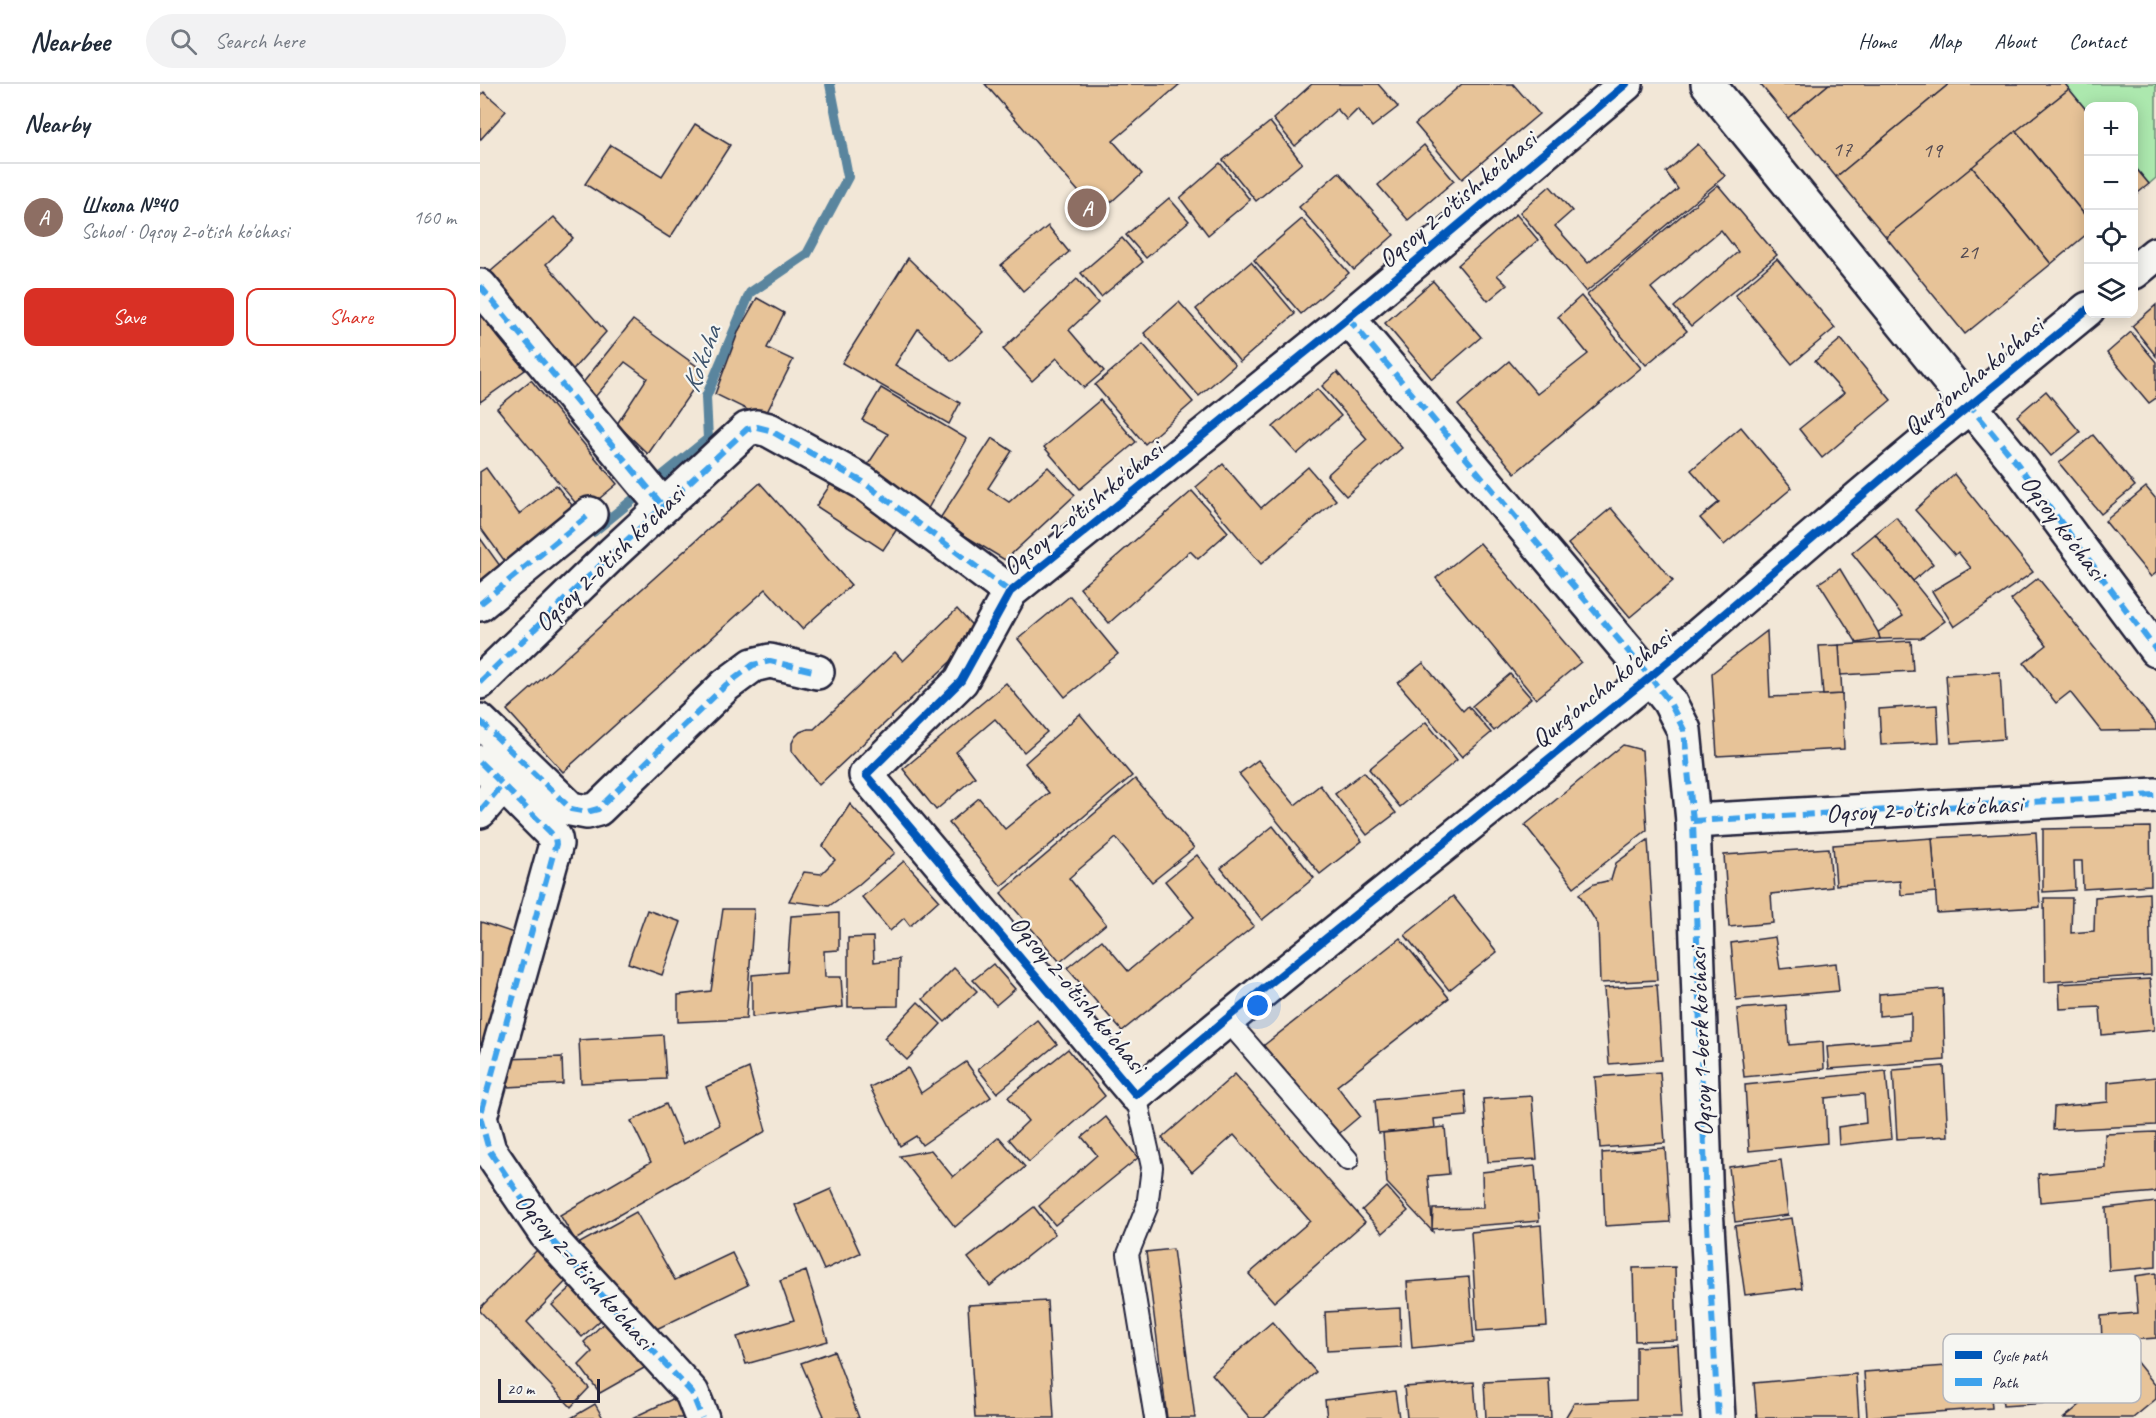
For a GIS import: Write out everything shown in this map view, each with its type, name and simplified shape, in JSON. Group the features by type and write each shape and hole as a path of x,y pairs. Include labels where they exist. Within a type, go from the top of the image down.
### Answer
{"street":[{"name":"Oqsoy 2-o'tish ko'chasi","path":"1136,1095 866,775 961,681 1010,592 1348,318 1626,84"},
{"name":"Qurg'oncha ko'chasi","path":"1708,84 1970,406"},
{"path":"2138,268 2156,254"},
{"path":"480,286 652,493"},
{"name":"Qurg'oncha ko'chasi","path":"1136,1095 1226,1019 1650,677 1903,460 2084,312"},
{"path":"1348,318 1650,677"},
{"name":"Oqsoy ko'chasi","path":"1970,406 2016,462 2156,650"},
{"name":"Oqsoy 2-o'tish ko'chasi","path":"480,682 652,493 747,429 769,430 863,482 1010,592"},
{"path":"480,604 591,514"},
{"path":"480,721 572,808 587,813 598,809 726,685 753,665 770,661 818,672"},
{"name":"Oqsoy 1-berk ko'chasi","path":"1650,677 1669,701 1684,730 1693,821 1706,1206 1718,1418"},
{"name":"Oqsoy 2-o'tish ko'chasi","path":"491,773 550,832 556,844 480,1117 489,1150 546,1234 692,1393 702,1418"},
{"path":"480,811 491,773"},
{"name":"Oqsoy 2-o'tish ko'chasi","path":"1693,821 2156,795"}],"lane":[{"path":"1226,1019 1348,1160"},
{"path":"1136,1095 1152,1167 1147,1207 1128,1254 1155,1418"}],"green space":[{"path":"2065,84 2156,84 2156,178 2149,184 2138,171 2138,102 2084,102 2084,107"}],"building":[{"path":"985,84 1180,84 1113,141 1142,174 1098,214"},
{"path":"1312,84 1378,84 1398,107 1372,127 1358,109 1347,120 1337,109 1295,146 1273,119"},
{"path":"1462,84 1513,84 1539,114 1462,179 1415,124"},
{"path":"1760,84 1829,84 1788,118"},
{"path":"1829,84 1949,84 1836,177 1788,118"},
{"path":"1949,84 2065,84 2069,89 1886,237 1836,177"},
{"path":"2069,89 2084,107 2084,214 2016,131"},
{"path":"484,92 506,111 480,140 480,96"},
{"path":"1270,122 1302,163 1256,201 1223,160"},
{"path":"695,124 730,145 670,238 585,184 611,145 662,176"},
{"path":"2016,131 2084,214 2084,236 2051,264 1972,167"},
{"path":"1698,144 1725,176 1586,292 1520,212 1550,186 1572,211 1555,226 1588,263 1678,189 1666,172"},
{"path":"1424,145 1454,181 1408,220 1378,185"},
{"path":"1220,163 1250,200 1208,235 1180,198"},
{"path":"1972,167 2051,264 1965,334 1886,237"},
{"path":"2138,171 2149,184 2138,193"},
{"path":"1339,172 1394,235 1354,270 1299,207"},
{"path":"1718,185 1777,255 1691,326 1674,307 1738,252 1721,230 1651,288 1687,331 1646,365 1587,295"},
{"path":"1169,198 1189,221 1146,258 1126,235"},
{"path":"1516,214 1538,240 1497,275 1507,285 1488,301 1458,265"},
{"path":"554,217 573,238 546,264 606,332 568,375 483,278"},
{"path":"1302,219 1349,273 1301,314 1254,260"},
{"path":"1048,226 1069,252 1023,291 1001,265"},
{"path":"1122,238 1143,262 1101,297 1081,273"},
{"path":"908,258 984,332 952,361 918,329 895,365 960,403 949,424 842,363"},
{"path":"1777,259 1835,328 1792,364 1735,295"},
{"path":"1251,262 1295,314 1240,362 1196,309"},
{"path":"1077,279 1098,303 1069,330 1104,371 1084,388 1057,358 1032,381 1003,349"},
{"path":"1433,281 1481,337 1432,379 1385,323"},
{"path":"1581,296 1641,368 1515,473 1458,405 1509,361 1537,394 1588,354 1558,317"},
{"path":"757,298 784,313 767,348 793,360 764,418 715,394 739,330"},
{"path":"1179,302 1235,365 1199,396 1144,333"},
{"path":"2156,305 2156,356 2132,326"},
{"path":"480,315 525,370 480,402"},
{"path":"633,320 705,372 648,454 617,424 647,378 625,362 595,397 582,384"},
{"path":"2131,332 2156,362 2156,398 2149,403 2107,353"},
{"path":"1841,339 1891,400 1822,458 1799,429 1844,393 1815,361"},
{"path":"1143,344 1193,402 1145,444 1095,385"},
{"path":"1337,372 1402,448 1346,496 1327,475 1367,439 1322,386"},
{"path":"531,380 617,484 583,512 497,408"},
{"path":"881,388 967,439 926,512 861,475 888,434 862,420"},
{"path":"1317,389 1341,416 1297,454 1273,427"},
{"path":"2046,391 2080,432 2051,456 2017,416"},
{"path":"1100,400 1136,442 1080,489 1044,447"},
{"path":"1741,427 1792,488 1724,545 1700,518 1719,502 1691,470"},
{"path":"2093,435 2135,486 2101,514 2059,463"},
{"path":"992,438 1012,451 988,488 1009,502 1048,467 1075,495 1005,560 939,520"},
{"path":"1223,464 1261,508 1308,467 1336,500 1261,564 1196,487"},
{"path":"486,468 519,514 556,485 579,514 509,567 480,527 480,472"},
{"path":"1954,474 2033,572 1954,627 1932,591 1971,568 1958,552 1955,555 1915,510"},
{"path":"836,476 903,520 883,550 816,506"},
{"path":"760,483 851,585 802,629 766,589 563,772 507,710"},
{"path":"2146,487 2156,499 2156,573 2151,577 2105,521"},
{"path":"1192,491 1228,532 1198,559 1190,551 1109,623 1080,588"},
{"path":"1611,508 1673,581 1630,617 1568,544"},
{"path":"1896,517 1933,564 1913,581 1875,534"},
{"path":"1875,534 1945,621 1921,638 1880,639 1878,632 1903,616 1852,553"},
{"path":"480,538 503,570 480,587"},
{"path":"1480,543 1581,662 1536,699 1436,578"},
{"path":"1840,569 1880,639 1857,643 1819,583"},
{"path":"2038,578 2156,724 2156,730 2101,731 2070,692 2056,703 2024,663 2047,645 2011,600"},
{"path":"1070,596 1118,654 1065,697 1018,639"},
{"path":"957,609 980,634 819,785 792,751 795,737 800,732 814,729 895,652 903,661"},
{"path":"1767,631 1770,697 1842,694 1844,749 1717,756 1712,673"},
{"path":"1911,641 1913,671 1840,675 1839,645"},
{"path":"1839,645 1842,694 1823,695 1819,646"},
{"path":"1423,663 1463,711 1468,706 1491,733 1462,757 1398,683"},
{"path":"2000,672 2004,739 1951,743 1946,675"},
{"path":"1510,674 1531,698 1494,731 1472,706"},
{"path":"1006,683 1047,732 1024,752 995,719 956,752 975,777 936,810 903,769"},
{"path":"1937,705 1939,742 1881,745 1879,709"},
{"path":"1080,714 1132,776 1001,886 949,823 979,798 1005,829 1049,793 1025,763"},
{"path":"1426,722 1457,760 1400,807 1369,769"},
{"path":"1623,745 1642,750 1647,830 1574,887 1525,825"},
{"path":"1258,760 1295,805 1320,785 1362,841 1320,874 1239,774"},
{"path":"1364,772 1396,813 1367,835 1335,794"},
{"path":"1135,779 1194,848 1152,882 1116,838 1069,878 1106,924 1060,962 1001,893"},
{"path":"850,804 895,853 857,886 829,906 789,901 804,872 821,874 835,860 823,846"},
{"path":"1273,826 1314,878 1262,920 1221,868"},
{"path":"2150,827 2151,885 2083,889 2082,861 2074,861 2075,890 2043,892 2043,829"},
{"path":"2036,832 2040,907 1937,913 1932,838"},
{"path":"1932,838 1936,892 1901,895 1900,881 1836,885 1833,845"},
{"path":"1648,840 1657,980 1600,983 1598,925 1579,894 1594,884 1611,880 1616,863"},
{"path":"1829,848 1832,887 1771,894 1773,923 1729,927 1724,855"},
{"path":"1197,855 1254,926 1122,1031 1067,968 1102,940 1128,971 1194,917 1165,881"},
{"path":"904,861 939,900 910,926 904,918 890,931 862,897"},
{"path":"2149,893 2151,975 2045,982 2044,898 2072,898 2071,933 2094,931 2095,897"},
{"path":"1453,896 1497,952 1449,990 1405,935"},
{"path":"723,909 754,909 746,1019 678,1022 678,995 711,991"},
{"path":"647,910 681,922 662,975 628,963"},
{"path":"839,913 839,950 824,951 825,977 841,977 843,1007 752,1017 752,975 787,972 791,916"},
{"path":"481,922 526,937 489,1047 480,1044"},
{"path":"873,937 874,962 899,959 898,1006 848,1007 848,938"},
{"path":"1775,937 1780,969 1836,963 1839,991 1736,1000 1731,943"},
{"path":"1400,938 1449,998 1337,1086 1360,1116 1335,1137 1263,1046"},
{"path":"993,964 1015,989 996,1005 973,980"},
{"path":"954,968 977,991 945,1022 923,999"},
{"path":"2150,979 2154,1030 2102,1035 2100,1007 2060,1009 2059,984"},
{"path":"1657,985 1662,1060 1609,1064 1604,988"},
{"path":"1943,989 1945,1060 1829,1069 1827,1047 1911,1040 1911,1013 1879,1016 1879,994"},
{"path":"918,1002 941,1024 907,1060 884,1038"},
{"path":"1786,1005 1789,1045 1823,1042 1824,1069 1744,1077 1737,1009"},
{"path":"1037,1020 1057,1044 997,1093 978,1069"},
{"path":"663,1035 666,1079 581,1083 579,1040"},
{"path":"1068,1049 1105,1096 1029,1162 1009,1139 1028,1121 1008,1097"},
{"path":"562,1057 563,1084 507,1087 506,1059"},
{"path":"966,1062 991,1097 922,1145 916,1136 900,1146 870,1087 908,1068 921,1093"},
{"path":"1944,1066 1948,1136 1897,1139 1893,1070"},
{"path":"749,1068 766,1131 575,1240 560,1215 651,1162 631,1121 666,1104 683,1144 720,1125 706,1087"},
{"path":"1886,1071 1892,1139 1839,1145 1838,1127 1866,1123 1864,1094 1825,1098 1827,1143 1749,1151 1745,1085"},
{"path":"1660,1072 1665,1143 1600,1148 1595,1077"},
{"path":"1235,1074 1365,1222 1274,1302 1249,1274 1310,1221 1234,1135 1192,1172 1162,1138"},
{"path":"2156,1077 2156,1125 2053,1130 2054,1107 2108,1102 2108,1082"},
{"path":"1465,1091 1467,1116 1434,1119 1435,1128 1378,1133 1375,1100"},
{"path":"1532,1096 1537,1159 1488,1162 1483,1099"},
{"path":"1106,1117 1138,1158 1055,1225 1039,1206 1097,1155 1082,1137"},
{"path":"1445,1127 1449,1174 1428,1176 1433,1232 1387,1183 1383,1133"},
{"path":"2156,1132 2156,1192 2040,1202 2038,1174 2106,1168 2105,1134"},
{"path":"999,1137 1025,1167 955,1227 900,1156 931,1150 953,1177"},
{"path":"1665,1148 1670,1222 1605,1226 1602,1153"},
{"path":"1781,1160 1788,1215 1735,1222 1729,1167"},
{"path":"1535,1166 1539,1221 1432,1229 1433,1209 1483,1208 1482,1172"},
{"path":"1387,1187 1408,1211 1383,1233 1362,1210"},
{"path":"831,1189 860,1253 824,1270 795,1205"},
{"path":"2156,1202 2156,1267 2109,1271 2106,1208"},
{"path":"1034,1207 1055,1234 990,1286 968,1258"},
{"path":"636,1212 675,1280 732,1253 748,1285 644,1335 578,1244"},
{"path":"1792,1218 1802,1288 1745,1295 1735,1226"},
{"path":"1541,1225 1547,1326 1477,1331 1471,1232"},
{"path":"542,1245 573,1274 527,1322 589,1388 571,1407 480,1311 480,1308"},
{"path":"1173,1249 1195,1418 1167,1418 1146,1252"},
{"path":"1675,1267 1677,1340 1635,1341 1633,1268"},
{"path":"806,1271 828,1341 746,1364 737,1337 794,1320 780,1281"},
{"path":"2156,1273 2156,1338 2141,1339 2141,1334 2102,1334 2101,1316 2138,1313 2135,1276"},
{"path":"1469,1277 1474,1342 1412,1348 1407,1282"},
{"path":"576,1283 606,1315 582,1337 552,1305"},
{"path":"1047,1301 1054,1418 975,1418 968,1305"},
{"path":"1400,1308 1401,1347 1327,1351 1325,1312"},
{"path":"609,1318 653,1363 600,1393 579,1365 592,1352 584,1342"},
{"path":"1272,1322 1316,1372 1264,1418 1250,1418 1212,1374"},
{"path":"1678,1345 1682,1418 1565,1418 1574,1403 1636,1400 1636,1347"},
{"path":"834,1351 859,1418 820,1418 824,1416 801,1363"},
{"path":"1943,1366 1943,1403 1992,1403 1992,1408 1867,1417 1864,1372"},
{"path":"2141,1367 2156,1386 2156,1399 2133,1418 2064,1418 2082,1403 2141,1403"},
{"path":"1856,1374 1859,1418 1757,1418 1754,1383"},
{"path":"1549,1379 1551,1418 1486,1418 1484,1382"},
{"path":"1474,1382 1477,1418 1407,1418 1404,1387"},
{"path":"1395,1391 1399,1418 1327,1418 1325,1400"},
{"path":"679,1396 690,1418 632,1418"},
{"path":"2003,1403 2048,1403 2003,1406"},
{"path":"595,1404 603,1418 571,1418"}],"waterway":[{"name":"Ko'kcha","path":"593,532 708,439 706,397 750,293 807,254 848,177 830,84"}],"marked path":[{"path":"480,286 663,506"},
{"path":"1348,318 1650,677 1669,701 1684,730 1693,821 1706,1207 1718,1418"},
{"path":"1966,409 1970,406 2016,462 2156,650"},
{"path":"480,682 613,553 747,429 757,427 769,430 863,482 1010,592"},
{"path":"480,604 590,514"},
{"path":"480,721 571,809 587,812 598,809 726,685 753,665 770,661 817,672"},
{"path":"480,762 550,832 556,844 480,1117 489,1150 546,1234 692,1393 702,1418"},
{"path":"480,811 503,784"},
{"path":"1693,821 2156,795"}],"cycle path":[{"path":"1626,84 1348,318 1010,592 961,681 866,775 1136,1095 1226,1019 1650,677 1912,453 2084,312"}],"place":[{"name":"Школа №40","path":"1087,208"}]}
